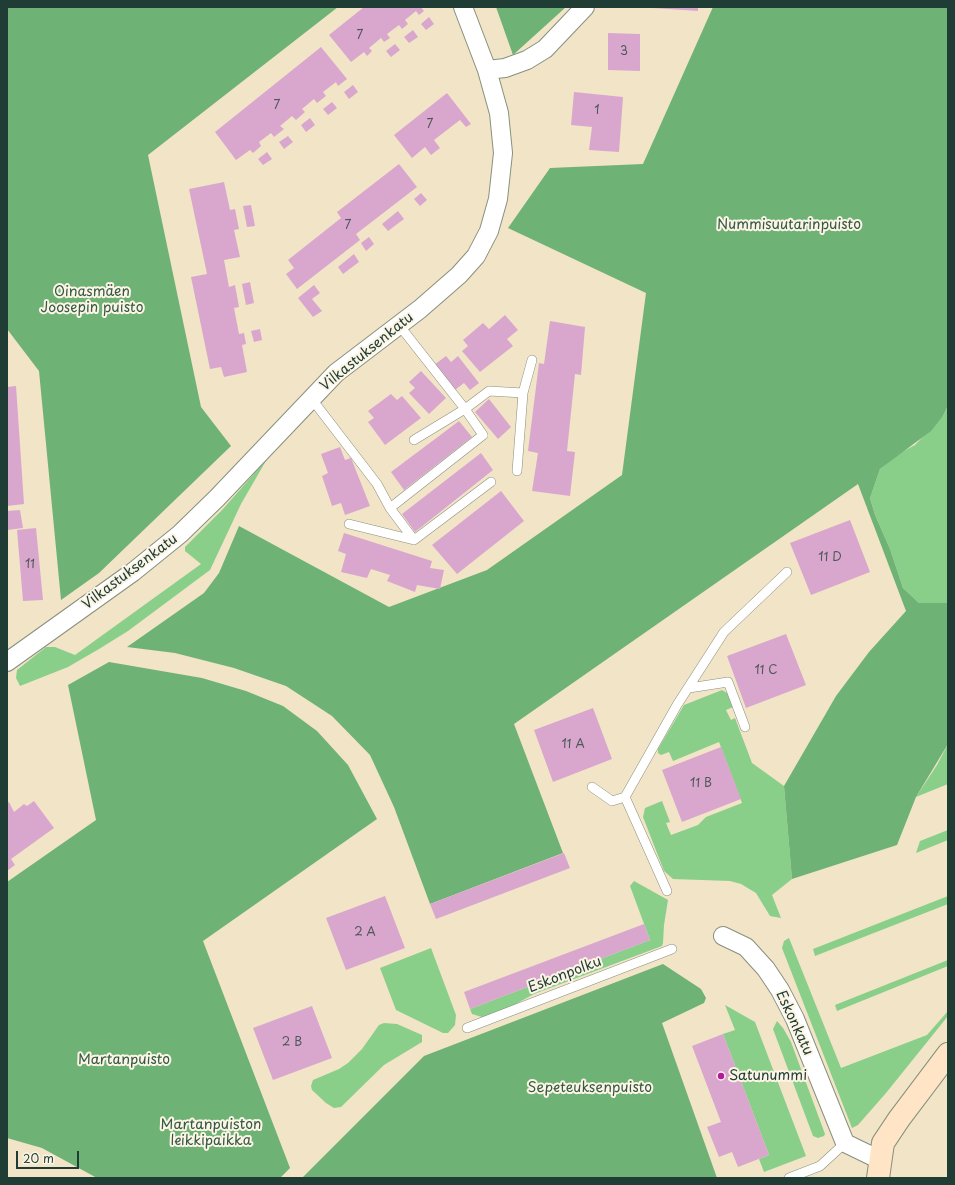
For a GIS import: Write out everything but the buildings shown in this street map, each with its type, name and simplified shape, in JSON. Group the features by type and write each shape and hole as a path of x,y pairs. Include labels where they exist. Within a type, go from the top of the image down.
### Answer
{"street":[{"name":"Vilkastuksenkatu","path":"7,662 133,572 180,534 217,498 336,373 399,325 459,275 476,256 489,231 498,199 503,153 498,112 486,70 463,7"},
{"path":"486,70 504,68 527,60 545,49 585,7"},
{"name":"Eskonkatu","path":"723,936 746,947 766,969 780,990 795,1019 845,1143"},
{"path":"845,1143 879,1169 883,1143 899,1119 948,1054"}],"lane":[{"path":"390,508 483,435 465,409 399,325"},
{"path":"518,471 523,393 532,360"},
{"path":"414,440 465,409 489,391 523,393"},
{"path":"311,398 377,484 390,508 414,540"},
{"path":"414,540 491,482"},
{"path":"349,524 414,540"},
{"path":"592,787 612,801 625,796 688,688 724,632 787,572"},
{"path":"688,688 728,682 745,727"},
{"path":"625,796 667,891"},
{"name":"Eskonpolku","path":"468,1028 672,948"},
{"path":"789,1178 820,1166 845,1143"}],"green space":[{"name":"Oinasmäen Joosepin puisto","path":"7,7 338,7 148,155 201,407 231,446 99,573 61,600 39,371 7,329"},
{"path":"496,7 566,7 513,55"},
{"name":"Nummisuutarinpuisto","path":"713,7 948,7 948,405 943,416 931,431 880,469 870,498 875,515 890,549 903,588 919,603 948,603 948,744 916,797 897,845 792,879 784,786 836,696 869,652 906,611 858,484 514,724 563,853 430,904 394,807 370,755 332,716 286,686 234,668 175,653 127,647 204,593 219,573 239,526 389,607 487,570 622,475 646,293 508,228 550,168 643,164"},
{"path":"948,405 948,603 919,603 903,588 890,549 875,515 870,498 880,469 900,453 915,445 943,416"},
{"path":"267,459 241,504 210,570 128,631 99,649 68,667 20,686 16,678 17,670 46,647 55,647 75,655 201,564 185,551 185,547 223,509"},
{"name":"Martanpuisto","path":"109,662 202,678 246,691 283,706 317,731 348,765 377,819 203,941 290,1168 280,1178 97,1178 42,1148 7,1138 7,882 96,820 68,685"},
{"path":"722,690 727,693 733,707 726,710 731,720 735,718 752,763 784,786 792,879 772,895 781,918 770,916 756,893 741,884 730,881 673,879 664,871 643,817 645,808 662,801 670,822 666,823 671,835 698,825 706,817 742,803 719,742 673,761 669,752 661,755 658,753 658,749 684,705"},
{"path":"948,744 948,784 916,797 937,765"},
{"path":"948,830 948,840 916,853 920,841"},
{"path":"634,881 668,900 662,946 534,994 501,1012 485,1018 472,1014 470,1009 650,940 630,886"},
{"path":"948,896 948,904 815,956 813,949"},
{"path":"789,938 841,1068 927,1035 948,1011 948,1016 886,1093 858,1125 852,1128 782,948 784,941"},
{"path":"431,948 456,1015 455,1025 448,1033 443,1033 396,1010 380,968"},
{"path":"948,960 948,966 837,1011 835,1005"},
{"name":"Sepeteuksenpuisto","path":"663,964 701,989 706,998 704,1003 662,1023 717,1178 302,1178 424,1056"},
{"path":"725,1005 755,1022 806,1156 764,1172 759,1159 769,1155 723,1034 735,1030"},
{"path":"777,1021 791,1042 825,1134 824,1136 818,1138 813,1136 773,1029"},
{"path":"384,1023 397,1024 422,1035 422,1042 384,1065 341,1107 334,1108 326,1103 312,1090 311,1086 313,1080 339,1069 348,1063 362,1049 379,1025"}],"place":[{"name":"Satunummi","path":"721,1076"}],"park label":[{"name":"Martanpuiston leikkipaikka","path":"211,1134"}]}
